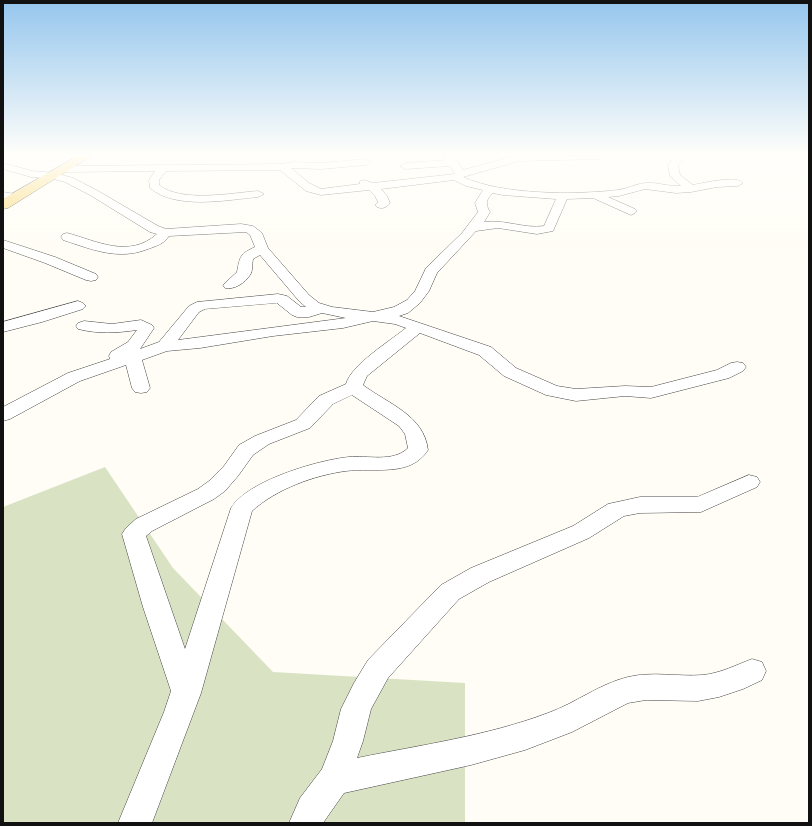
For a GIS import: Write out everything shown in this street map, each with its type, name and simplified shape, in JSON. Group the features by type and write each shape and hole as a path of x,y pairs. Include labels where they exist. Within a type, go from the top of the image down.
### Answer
{"main road":[{"path":"3,205 23,194"}],"street":[{"path":"95,194 154,229 165,233 249,229 256,233 262,249 304,298 314,306 321,309 397,320 418,327 485,351 510,372 534,384 564,394 576,395 625,391 651,393 723,374 737,368"},
{"path":"166,194 172,196 191,198 258,194"},
{"path":"379,194 383,198 384,203 381,205"},
{"path":"3,415 74,377 165,346 200,343 273,331 343,324 390,314 408,307 422,291 429,274 450,251 467,236 470,229 483,216 484,212 480,209 480,205 486,194"},
{"path":"521,194 593,196 613,194"},
{"path":"3,196 17,197"},
{"path":"470,229 497,225 534,231 545,230 549,228 562,196"},
{"path":"593,196 612,202 631,211"},
{"path":"67,237 110,251 124,252 141,248 162,238 165,233"},
{"path":"3,244 50,260 91,277"},
{"path":"232,283 252,279 245,272 246,258 262,249"},
{"path":"165,346 194,309 202,305 278,298 282,299 300,312 321,309"},
{"path":"3,327 36,320 78,306"},
{"path":"84,326 112,329 140,325 146,328 135,345 95,370"},
{"path":"354,387 356,379 361,372 418,327"},
{"path":"132,356 141,388"},
{"path":"135,823 186,693 242,508 248,500 271,487 323,470 346,464 398,463 414,456 418,450 416,435 411,427 395,414 380,406 354,387"},
{"path":"186,693 156,607 134,534 144,525 206,494 217,486 232,471 246,450 262,440 303,424 326,400 354,387"},
{"path":"306,823 312,810 334,779 348,741 356,709 375,675 405,639 450,592 480,575 581,532 616,510 626,507 640,506 701,504 749,482"},
{"path":"334,779 496,744 553,726 629,690 660,686 698,688 732,681 752,671"}],"green space":[{"path":"105,467 173,568 273,672 465,683 465,823 3,823 3,507"}]}
